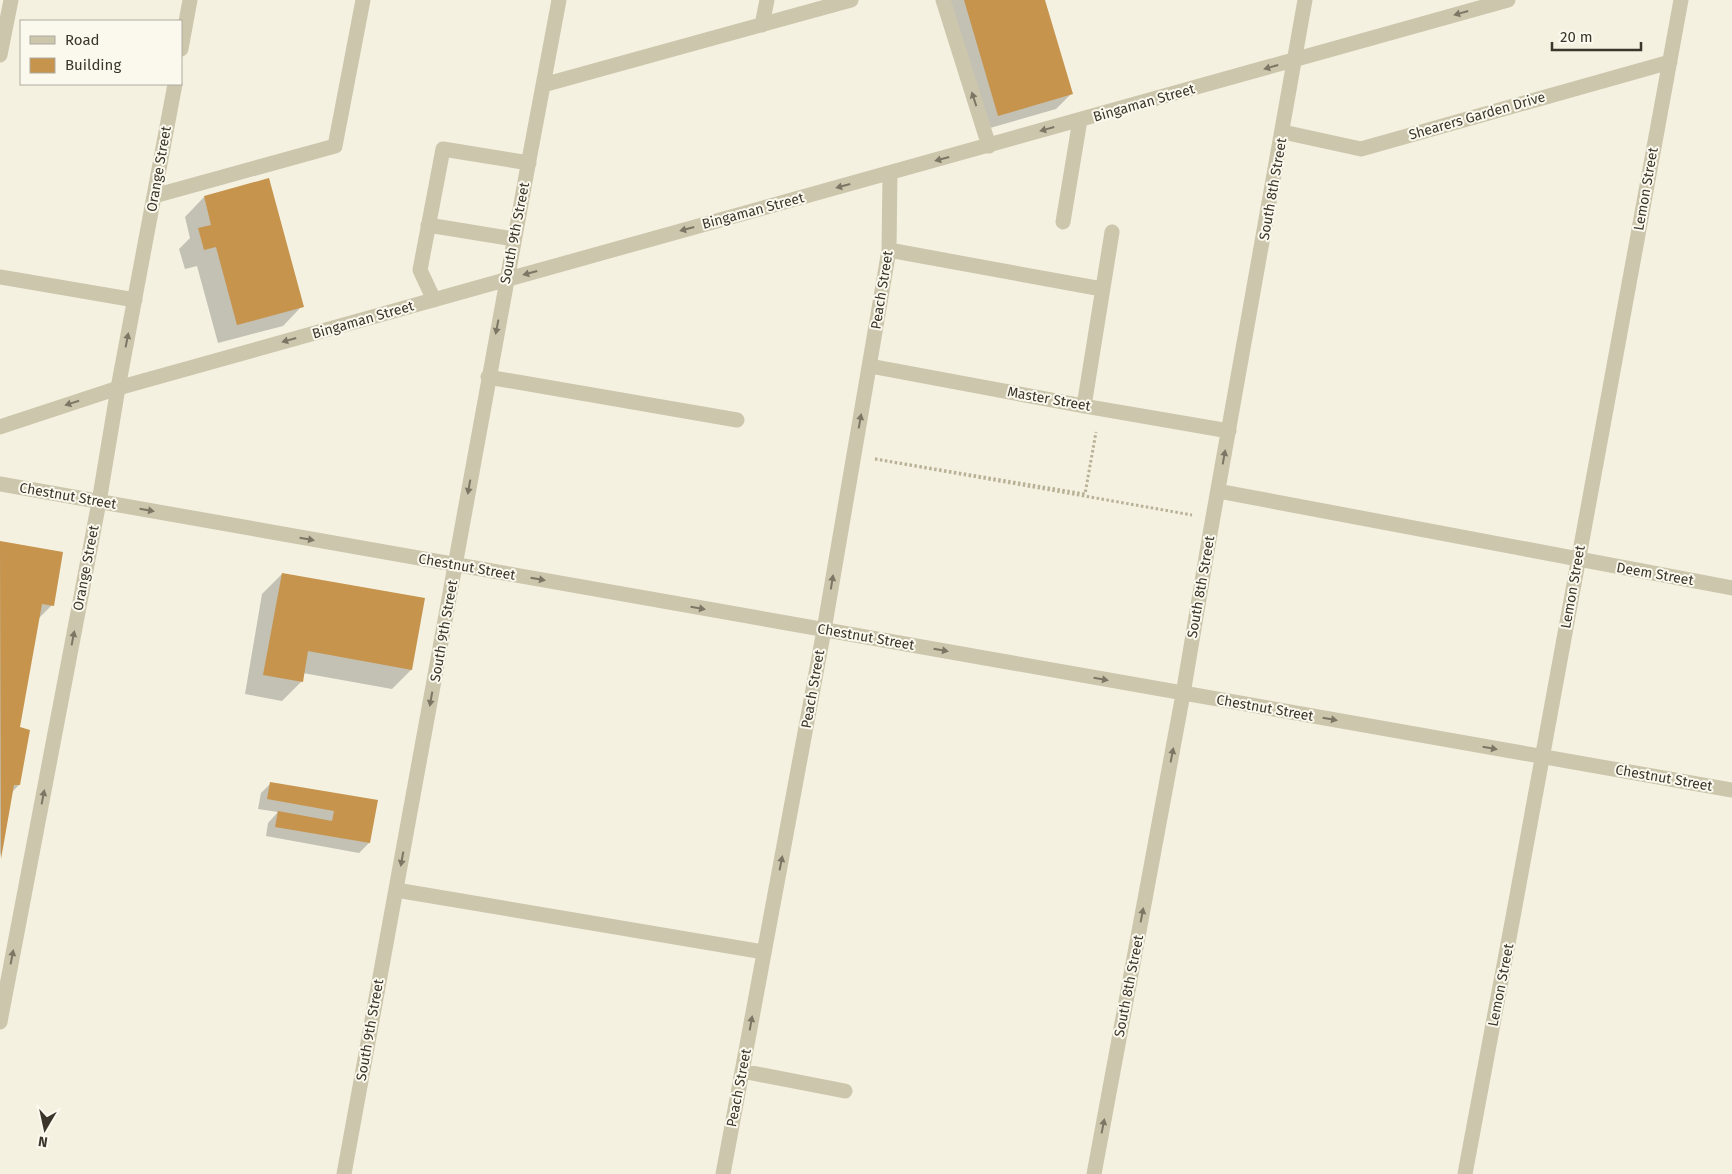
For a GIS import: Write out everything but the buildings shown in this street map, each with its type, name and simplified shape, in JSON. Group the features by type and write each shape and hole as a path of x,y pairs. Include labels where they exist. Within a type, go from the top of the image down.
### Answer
{"street":[{"path":"0,55 11,0"},
{"path":"182,43 190,0"},
{"path":"154,196 335,146 363,0"},
{"name":"South 9th Street","path":"344,1174 456,565 506,279 560,0"},
{"path":"762,25 767,0"},
{"path":"543,85 851,0"},
{"path":"942,0 989,146"},
{"name":"South 8th Street","path":"1094,1174 1183,694 1305,0"},
{"name":"Bingaman Street","path":"0,427 118,388 1508,0"},
{"name":"Lemon Street","path":"1465,1174 1682,0"},
{"name":"Shearers Garden Drive","path":"1283,132 1361,149 1670,62"},
{"name":"Orange Street","path":"0,1022 3,989 99,502 118,388 175,85"},
{"path":"1063,222 1080,120"},
{"path":"434,300 420,270 443,149 529,163"},
{"name":"Peach Street","path":"723,1174 824,630 870,366 889,250 890,173"},
{"path":"428,225 514,239"},
{"path":"1084,406 1112,232"},
{"path":"889,250 1102,289"},
{"path":"0,277 135,300"},
{"name":"Master Street","path":"870,366 1229,431"},
{"path":"488,377 737,420"},
{"name":"Chestnut Street","path":"0,484 1732,790"},
{"name":"Deem Street","path":"1218,492 1732,588"},
{"path":"396,890 764,952"},
{"path":"742,1071 845,1091"}],"path":[{"path":"854,455 1085,494 1100,409"},
{"path":"854,455 1213,519"}]}
